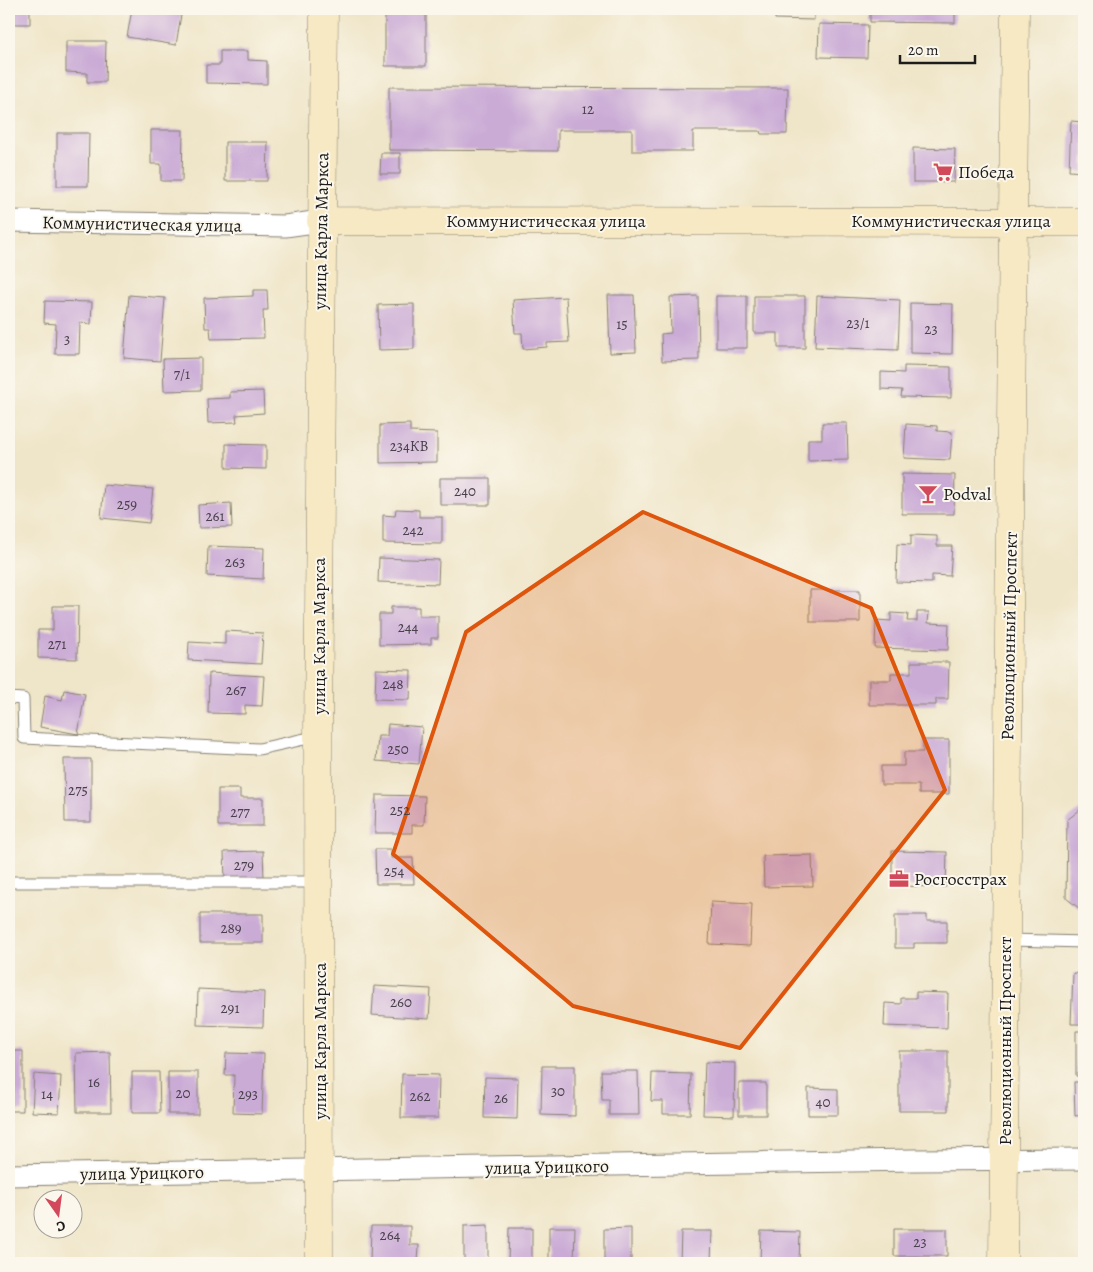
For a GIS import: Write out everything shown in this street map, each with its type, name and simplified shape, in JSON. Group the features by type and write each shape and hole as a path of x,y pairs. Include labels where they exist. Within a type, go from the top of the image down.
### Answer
{"street":[{"name":"улица Карла Маркса","path":"319,1263 320,882 318,736 324,9"},
{"name":"Революционный Проспект","path":"1003,1263 1015,9"},
{"name":"Коммунистическая улица","path":"9,221 285,226 321,221 1084,222"},
{"name":"улица Урицкого","path":"9,1175 1004,1159 1084,1160"}],"lane":[{"path":"9,698 23,698 24,738 259,750 318,736"},
{"path":"9,882 320,882"},
{"path":"1006,940 1084,942"}],"highlighted area":[{"path":"643,512 871,608 945,790 740,1048 573,1006 393,854 466,632"}],"building":[{"path":"9,9 30,9 30,24 9,24"},
{"path":"132,9 182,9 176,45 127,37"},
{"path":"385,9 426,9 426,66 385,66"},
{"path":"775,9 814,9 814,20 775,19"},
{"path":"870,9 955,9 955,23 870,22"},
{"path":"819,24 868,25 867,58 818,57"},
{"path":"66,41 106,41 105,82 87,82 87,73 66,72"},
{"path":"220,51 248,51 248,60 267,61 267,84 206,83 206,65 220,65"},
{"path":"389,87 788,88 787,134 761,134 760,131 693,131 693,151 632,151 632,130 558,130 558,151 389,150"},
{"path":"1071,121 1084,122 1084,172 1069,171"},
{"path":"151,130 183,130 182,181 161,181 161,164 151,164"},
{"path":"57,133 89,133 88,186 57,186"},
{"path":"225,142 268,142 267,181 225,181"},
{"path":"913,148 955,149 954,182 913,182"},
{"path":"381,153 400,153 400,174 380,174"},
{"path":"253,290 267,290 268,310 263,310 264,338 211,339 210,328 205,328 204,298 253,296"},
{"path":"129,295 165,298 160,361 124,358"},
{"path":"608,295 634,295 636,352 610,353"},
{"path":"698,296 699,360 662,361 661,334 671,333 670,297"},
{"path":"716,296 747,296 747,348 716,348"},
{"path":"754,296 805,296 805,348 778,348 778,333 754,333"},
{"path":"817,296 900,300 898,350 815,347"},
{"path":"566,297 569,342 547,343 547,347 523,349 522,333 515,333 513,300"},
{"path":"45,301 92,302 91,324 80,323 79,354 55,354 56,324 44,323"},
{"path":"910,303 953,304 952,354 910,353"},
{"path":"414,304 414,349 379,350 378,305"},
{"path":"201,358 201,390 164,391 163,359"},
{"path":"904,366 951,367 951,398 901,397 902,390 881,389 881,372 904,373"},
{"path":"263,391 264,413 236,415 237,422 208,423 207,399 230,398 230,392"},
{"path":"822,423 847,423 848,460 808,461 808,439 822,439"},
{"path":"410,424 410,432 437,433 437,462 380,463 380,425"},
{"path":"906,424 937,426 937,431 952,432 950,460 904,458"},
{"path":"226,444 266,445 266,469 226,468"},
{"path":"10,472 11,502 9,502"},
{"name":"Podval","path":"902,474 955,475 954,514 902,514"},
{"path":"440,478 490,478 490,505 440,505"},
{"path":"104,485 153,489 149,523 101,518"},
{"path":"231,503 232,527 199,528 198,505"},
{"path":"396,509 419,510 419,517 442,517 442,544 383,543 383,515 395,516"},
{"path":"911,535 937,536 937,546 952,546 950,576 932,575 932,583 896,582 897,544 911,545"},
{"path":"208,546 264,548 263,579 207,576"},
{"path":"379,558 439,560 438,584 378,582"},
{"path":"810,590 860,590 860,622 810,622"},
{"path":"53,606 78,606 77,659 38,658 38,630 53,630"},
{"path":"391,607 419,607 419,616 438,616 438,638 431,638 431,644 379,645 379,614 391,614"},
{"path":"917,612 929,612 928,623 949,624 948,650 875,648 876,620 891,621 891,613 908,614 907,621 917,621"},
{"path":"225,631 263,633 261,664 188,660 189,642 225,644"},
{"path":"911,662 949,662 948,699 936,699 936,705 869,705 869,680 891,680 891,673 911,673"},
{"path":"376,669 411,670 410,700 375,699"},
{"path":"209,673 264,676 262,706 245,705 245,714 208,713"},
{"path":"64,690 85,694 78,734 40,727 45,696 62,700"},
{"path":"388,724 422,727 419,764 376,761 378,736 387,736"},
{"path":"923,740 949,740 949,794 919,794 919,785 881,785 881,766 904,766 904,752 923,752"},
{"path":"64,759 91,759 91,822 65,822"},
{"path":"1081,788 1084,788 1084,909 1080,909 1066,898 1067,820 1081,809"},
{"path":"218,789 240,789 240,798 263,798 263,826 218,826"},
{"path":"376,795 425,796 424,825 412,825 412,833 375,833"},
{"path":"375,849 391,849 391,858 413,858 414,884 376,884"},
{"path":"263,851 264,878 225,880 224,852"},
{"path":"892,851 947,852 946,887 892,886"},
{"path":"812,855 813,886 764,887 763,856"},
{"path":"711,902 752,904 750,946 709,944"},
{"path":"200,914 263,914 263,943 200,943"},
{"path":"895,915 927,915 927,921 947,921 947,943 914,943 914,948 895,948"},
{"path":"1073,973 1084,974 1084,1024 1071,1024"},
{"path":"374,986 431,989 429,1019 372,1015"},
{"path":"198,989 264,992 263,1027 197,1025"},
{"path":"916,992 948,993 947,1028 884,1026 885,1003 901,1004 901,998 916,998"},
{"path":"1076,1031 1084,1031 1084,1076 1076,1076"},
{"path":"9,1051 23,1051 23,1111 9,1111"},
{"path":"899,1051 948,1051 948,1111 899,1111"},
{"path":"110,1052 111,1112 77,1112 76,1053"},
{"path":"226,1053 264,1054 262,1114 233,1113 234,1075 225,1075"},
{"path":"705,1062 735,1063 734,1116 703,1115"},
{"path":"542,1066 575,1066 575,1116 541,1115"},
{"path":"601,1071 638,1071 639,1115 609,1115 609,1100 602,1100"},
{"path":"132,1072 159,1072 160,1113 132,1113"},
{"path":"168,1072 198,1072 198,1114 168,1114"},
{"path":"652,1073 691,1074 690,1114 663,1114 663,1101 651,1101"},
{"path":"34,1074 61,1076 59,1113 32,1112"},
{"path":"402,1074 439,1075 438,1118 401,1118"},
{"path":"485,1077 518,1078 517,1119 484,1118"},
{"path":"1074,1082 1084,1082 1084,1115 1075,1116"},
{"path":"739,1083 766,1083 766,1115 739,1115"},
{"path":"808,1088 838,1089 838,1115 808,1115"},
{"path":"488,1225 488,1263 464,1263 464,1226"},
{"path":"371,1226 410,1226 410,1245 419,1245 418,1263 370,1263"},
{"path":"549,1227 575,1227 574,1263 549,1263"},
{"path":"509,1228 532,1228 532,1263 508,1263"},
{"path":"631,1228 631,1263 604,1263 604,1229"},
{"path":"894,1229 947,1229 947,1256 894,1256"},
{"path":"681,1231 712,1231 711,1263 680,1263"},
{"path":"761,1231 800,1232 799,1263 760,1263"}],"place":[{"name":"Победа","path":"943,172"},
{"name":"Podval","path":"928,494"},
{"name":"Росгосстрах","path":"899,879"}]}
